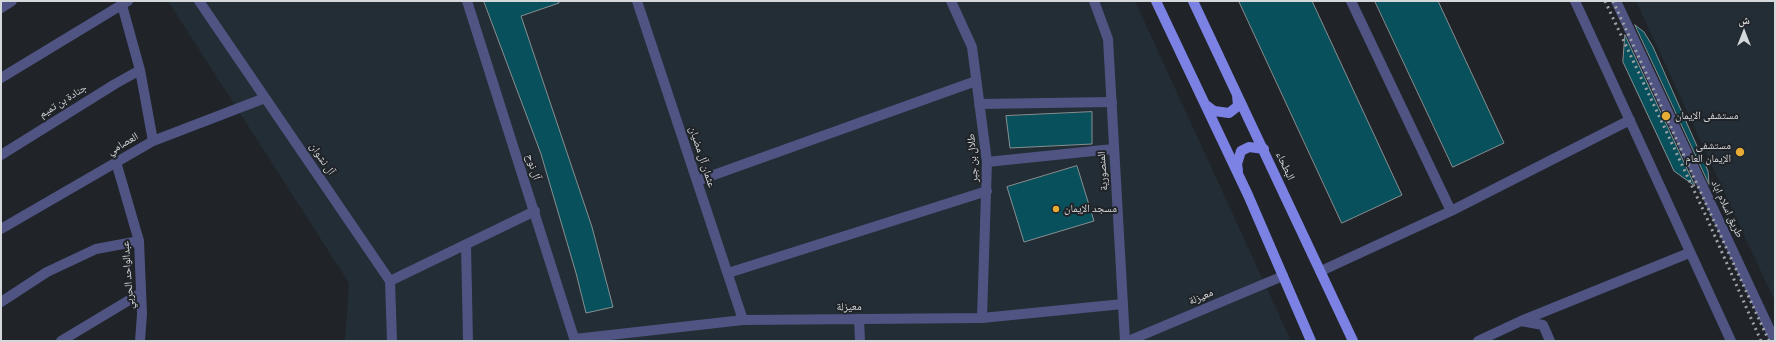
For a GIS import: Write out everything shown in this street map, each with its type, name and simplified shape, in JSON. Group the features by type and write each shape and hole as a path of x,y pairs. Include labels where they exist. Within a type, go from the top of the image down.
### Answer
{"main road":[{"path":"1156,1 1238,173 1311,341"},
{"name":"البطحاء","path":"1193,1 1264,149 1353,341"},
{"path":"1202,98 1208,107 1214,111 1229,114 1238,106 1239,103 1236,92"},
{"path":"1238,173 1237,164 1241,151 1249,148 1264,149"}],"street":[{"path":"1,8 12,1"},
{"name":"آل نشوان","path":"199,1 390,281"},
{"name":"آل نوح","path":"468,1 575,340"},
{"name":"عثمان آل مضيان","path":"637,1 743,320"},
{"name":"طلال بن جبر","path":"951,1 972,47 987,162 982,318"},
{"name":"المنصورية","path":"1094,1 1108,39 1113,148 1123,304 1127,341"},
{"path":"1351,1 1451,211"},
{"path":"1575,1 1689,253 1731,341"},
{"name":"طريق اسلام اباد","path":"1616,1 1775,341"},
{"path":"1,78 125,3 140,70 153,141"},
{"name":"جنادة بن تميم","path":"1,155 108,88 140,70"},
{"path":"697,181 976,80"},
{"name":"العصامي","path":"1,229 153,141 265,98"},
{"path":"980,104 1112,102"},
{"path":"1321,272 1451,211 1630,120"},
{"path":"987,162 1113,148"},
{"name":"عبدالواحد الحربي","path":"116,162 139,241 142,314 140,341"},
{"path":"728,273 987,191"},
{"path":"392,341 390,281 534,211"},
{"path":"1,302 47,272 96,249 139,241"},
{"path":"466,244 468,341"},
{"path":"1478,341 1521,321 1689,253"},
{"name":"معيزلة","path":"1127,341 1283,276"},
{"path":"61,341 141,293"},
{"name":"معيزلة","path":"575,340 743,320 982,318 1123,304"},
{"path":"859,319 860,341"},
{"path":"1521,321 1542,324 1550,341"}],"shaded area":[{"path":"168,1 1135,1 1291,341 345,341 349,283"},
{"name":"مستشفى الإيمان العام","path":"1636,1 1775,1 1775,302"}],"building":[{"path":"484,1 559,1 559,3 521,16 592,227 613,307 586,313 576,273 541,154"},
{"path":"1239,1 1312,1 1402,195 1342,223"},
{"path":"1375,1 1438,1 1504,143 1453,167"},
{"path":"1635,25 1644,32 1653,47 1708,171 1709,184"},
{"path":"1625,35 1695,186 1674,171 1623,62"},
{"path":"1092,112 1092,144 1010,148 1006,116"},
{"path":"1077,166 1094,221 1024,242 1007,187"}],"railway":[{"path":"1605,1 1706,216 1761,341"},
{"path":"1613,1 1769,341"}],"place":[{"name":"مستشفى الإيمان","path":"1666,116"},
{"name":"مستشفى الإيمان العام","path":"1740,152"},
{"name":"مسجد الإيمان","path":"1056,209"}]}
